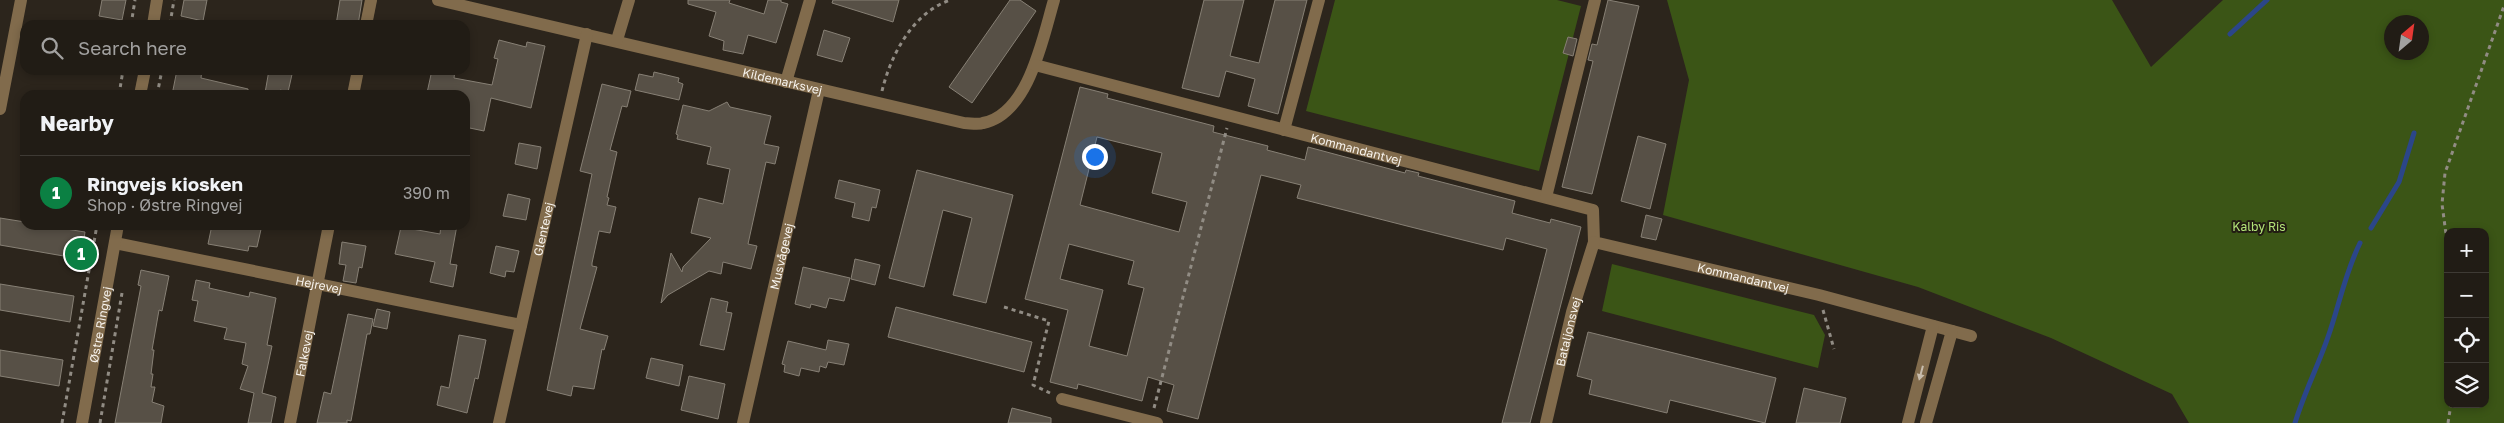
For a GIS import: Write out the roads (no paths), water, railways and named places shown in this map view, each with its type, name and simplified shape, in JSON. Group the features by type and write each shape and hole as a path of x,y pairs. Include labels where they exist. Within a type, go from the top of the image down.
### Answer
{"street":[{"path":"0,109 21,0"},
{"path":"153,20 157,0"},
{"path":"367,20 371,0"},
{"name":"Kildemarksvej","path":"438,0 617,40 879,104 964,123 984,124 1000,115 1016,102 1035,65 1054,0"},
{"path":"617,40 629,0"},
{"path":"786,82 810,0"},
{"path":"1284,130 1319,0"},
{"path":"1546,198 1595,0"},
{"name":"Glentevej","path":"499,423 587,34"},
{"name":"Kommandantvej","path":"1035,65 1593,210 1594,242 1819,295 1971,336"},
{"path":"141,90 144,75"},
{"path":"354,90 357,75"},
{"name":"Musvågevej","path":"744,423 819,90"},
{"name":"Østre Ringvej","path":"82,423 117,230"},
{"name":"Falkevej","path":"290,423 328,230"},
{"name":"Bataljonsvej","path":"1546,423 1572,312 1594,242"},
{"name":"Hejrevej","path":"115,243 521,325"},
{"path":"1908,423 1933,326"},
{"path":"1926,423 1952,331"},
{"path":"1062,400 1154,422"}],"waterway":[{"path":"2230,34 2267,0"},
{"path":"2371,228 2399,182 2414,133"},
{"path":"2295,423 2328,337 2346,278 2360,243"}],"place":[{"name":"Ringvejs kiosken","path":"81,254"}],"park label":[{"name":"Kalby Ris","path":"2259,226"}]}
